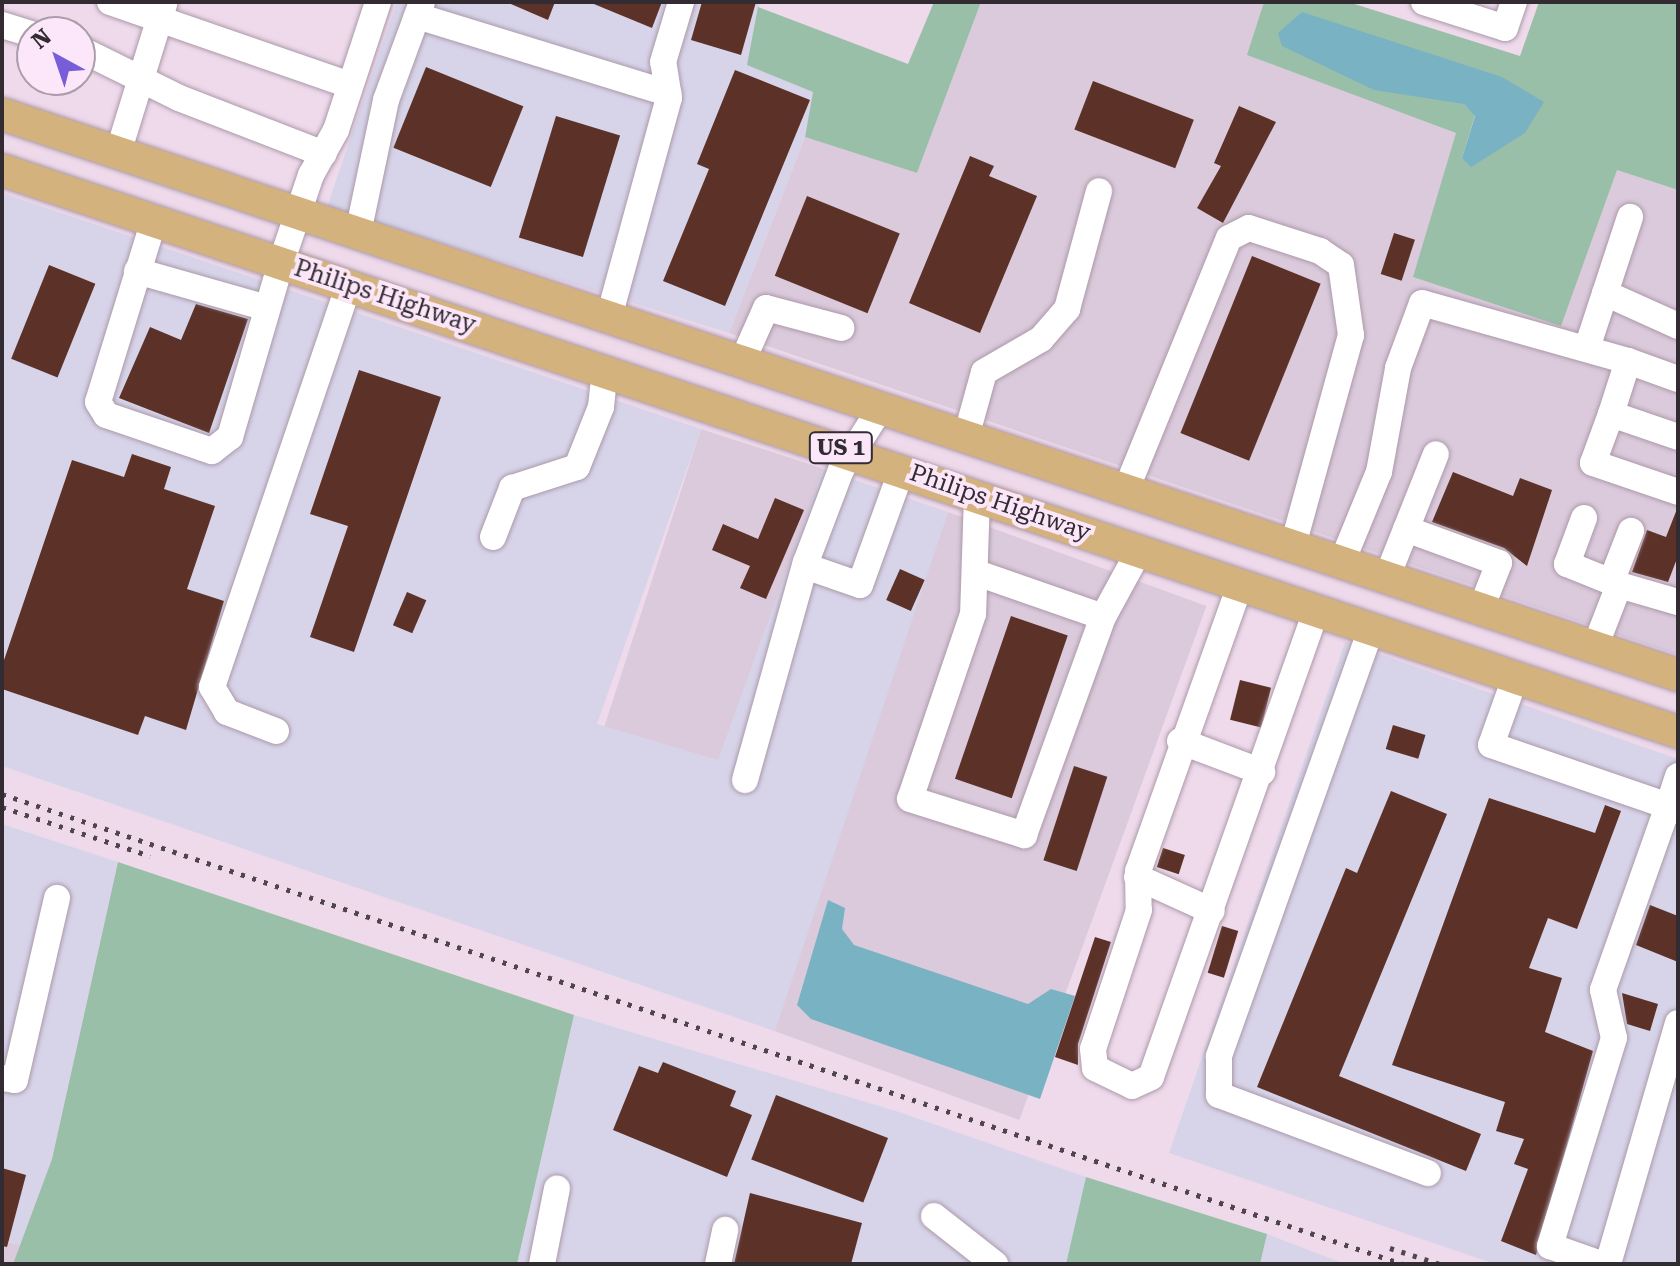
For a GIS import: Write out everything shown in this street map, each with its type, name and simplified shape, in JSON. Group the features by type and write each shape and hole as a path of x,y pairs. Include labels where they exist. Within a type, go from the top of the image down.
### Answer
{"main road":[{"name":"US 1","path":"2,114 1678,675"},
{"name":"Philips Highway","path":"2,170 854,452 1678,732"}],"street":[{"path":"110,2 162,10 350,85"},
{"path":"154,220 98,393 100,409 206,450 230,437 298,213 324,154 378,2"},
{"path":"609,317 668,93 663,62 681,2"},
{"path":"1424,2 1505,28 1514,2"},
{"path":"358,233 386,100 420,9 668,93"},
{"path":"118,153 138,73 162,10"},
{"path":"96,56 138,73 179,98 324,154"},
{"path":"966,437 984,372 1041,339 1067,309 1099,191"},
{"path":"1587,348 1630,217"},
{"path":"1126,490 1229,238 1249,228 1320,251 1341,265 1351,335 1293,546"},
{"path":"137,271 267,308"},
{"path":"276,731 227,712 212,687 349,285"},
{"path":"1605,293 1678,326"},
{"path":"1342,562 1379,472 1398,368 1422,303 1587,348 1678,379"},
{"path":"742,362 766,308 841,328"},
{"path":"1628,361 1593,463 1678,492"},
{"path":"493,537 512,488 577,467 601,407 605,370"},
{"path":"745,780 805,566 854,452 880,409"},
{"path":"1611,414 1678,437"},
{"path":"1387,577 1436,454"},
{"path":"805,566 860,585 902,469"},
{"path":"977,496 977,573 973,614 910,799 1024,835 1103,617 1139,551"},
{"path":"1584,518 1567,564 1615,583 1678,602"},
{"path":"1406,529 1499,563 1481,609"},
{"path":"1595,647 1631,531"},
{"path":"977,573 1103,617"},
{"path":"1240,585 1180,741 1137,877 1139,910 1093,1049 1101,1073 1132,1086 1151,1077 1262,772 1316,611"},
{"path":"1371,629 1219,1057 1219,1095 1428,1173"},
{"path":"1515,678 1491,745 1673,809"},
{"path":"1180,741 1262,772"},
{"path":"1601,1264 1550,1246 1614,1038 1603,990 1673,809 1678,776"},
{"path":"1137,877 1212,911"},
{"path":"2,1078 15,1080 57,898"},
{"path":"1608,1264 1678,1023"},
{"path":"542,1264 557,1188"},
{"path":"934,1216 995,1264"},
{"path":"718,1264 725,1230"}],"shaded area":[{"path":"397,2 760,2 748,65 813,92 805,137 729,333 327,207"},
{"path":"981,2 1264,2 1248,55 1457,133 1414,277 1462,290 1617,170 1678,190 1678,655 729,333 805,137 917,173"},
{"path":"2,193 701,429 597,724 718,760 823,469 948,512 775,1031 2,766"},
{"path":"701,429 823,469 726,766 604,727"},
{"path":"948,512 1206,606 1019,1120 761,1026"},
{"path":"1345,642 1678,759 1677,1264 1495,1264 1169,1153"},
{"path":"2,824 118,862 52,1159 20,1245 2,1241"},
{"path":"574,1015 896,1111 1086,1177 1066,1264 517,1264"},
{"path":"1267,1234 1345,1264 1260,1264"},
{"path":"2,1241 20,1245 13,1264 2,1264"}],"green space":[{"path":"934,2 981,2 917,173 805,137 813,92 747,65 758,7 908,64"},
{"path":"1264,2 1348,2 1520,56 1539,2 1678,2 1678,190 1617,170 1561,326 1413,277 1456,133 1247,55","holes":["1464,104 1525,133 1462,158 1475,115"]},
{"path":"118,862 574,1015 517,1264 13,1264 52,1159"},
{"path":"1086,1177 1267,1234 1260,1264 1066,1264"}],"water":[{"path":"1302,12 1502,77 1544,102 1525,133 1471,167 1462,158 1475,116 1464,104 1374,90 1282,46 1278,33"},
{"path":"828,900 845,908 842,929 854,945 1028,1004 1051,989 1075,996 1040,1099 811,1019 797,1005"}],"building":[{"path":"506,2 555,2 548,20"},
{"path":"589,2 662,2 652,28"},
{"path":"702,2 756,2 741,55 691,40"},
{"path":"426,67 523,106 491,187 393,148"},
{"path":"735,70 810,100 725,306 663,281 709,169 697,164"},
{"path":"1093,81 1194,120 1175,168 1074,130"},
{"path":"1239,106 1276,122 1223,223 1197,208 1221,166 1214,163"},
{"path":"556,116 620,136 583,257 519,237"},
{"path":"970,156 994,166 989,176 1037,196 980,333 909,303"},
{"path":"807,196 900,233 868,313 775,276"},
{"path":"1394,233 1415,240 1402,281 1381,274"},
{"path":"1252,256 1321,284 1249,461 1180,433"},
{"path":"49,265 95,284 58,377 11,359"},
{"path":"196,304 248,319 209,433 119,398 150,327 181,340"},
{"path":"359,370 441,397 354,652 310,637 348,526 310,514"},
{"path":"132,454 171,467 164,489 215,506 187,589 224,601 186,730 145,716 138,735 2,689 2,666 72,460 124,477"},
{"path":"1453,472 1513,496 1520,478 1552,490 1527,566 1504,548 1432,522"},
{"path":"775,498 804,510 766,599 740,588 750,566 712,550 723,524 758,539"},
{"path":"1677,509 1678,556 1668,582 1632,572 1647,530 1666,537"},
{"path":"900,569 925,580 911,611 886,600"},
{"path":"407,592 426,600 412,633 393,625"},
{"path":"1011,616 1068,636 1012,798 955,779"},
{"path":"1240,680 1271,688 1261,728 1230,720"},
{"path":"1393,725 1426,735 1418,759 1386,749"},
{"path":"1074,766 1107,777 1077,871 1043,860"},
{"path":"1391,791 1447,814 1339,1076 1481,1134 1466,1171 1257,1087 1346,868 1357,873"},
{"path":"1489,798 1595,833 1605,805 1621,811 1577,929 1548,918 1529,968 1562,978 1545,1032 1593,1051 1536,1255 1501,1241 1528,1169 1514,1164 1524,1139 1496,1131 1505,1102 1392,1065"},
{"path":"1163,848 1185,855 1179,874 1157,867"},
{"path":"1650,905 1678,916 1678,962 1636,945"},
{"path":"1222,926 1238,931 1224,978 1208,973"},
{"path":"1095,937 1111,942 1078,1044 1078,1065 1055,1057"},
{"path":"1622,993 1658,1004 1650,1031 1627,1024"},
{"path":"663,1062 736,1091 730,1106 752,1115 727,1177 613,1130 639,1066 658,1073"},
{"path":"776,1095 888,1138 863,1202 751,1159"},
{"path":"2,1168 26,1175 7,1247 2,1246"},
{"path":"750,1193 862,1223 851,1264 734,1264"}],"railway":[{"path":"2,794 1403,1264"},
{"path":"2,807 150,856"},
{"path":"1390,1248 1440,1264"}]}
